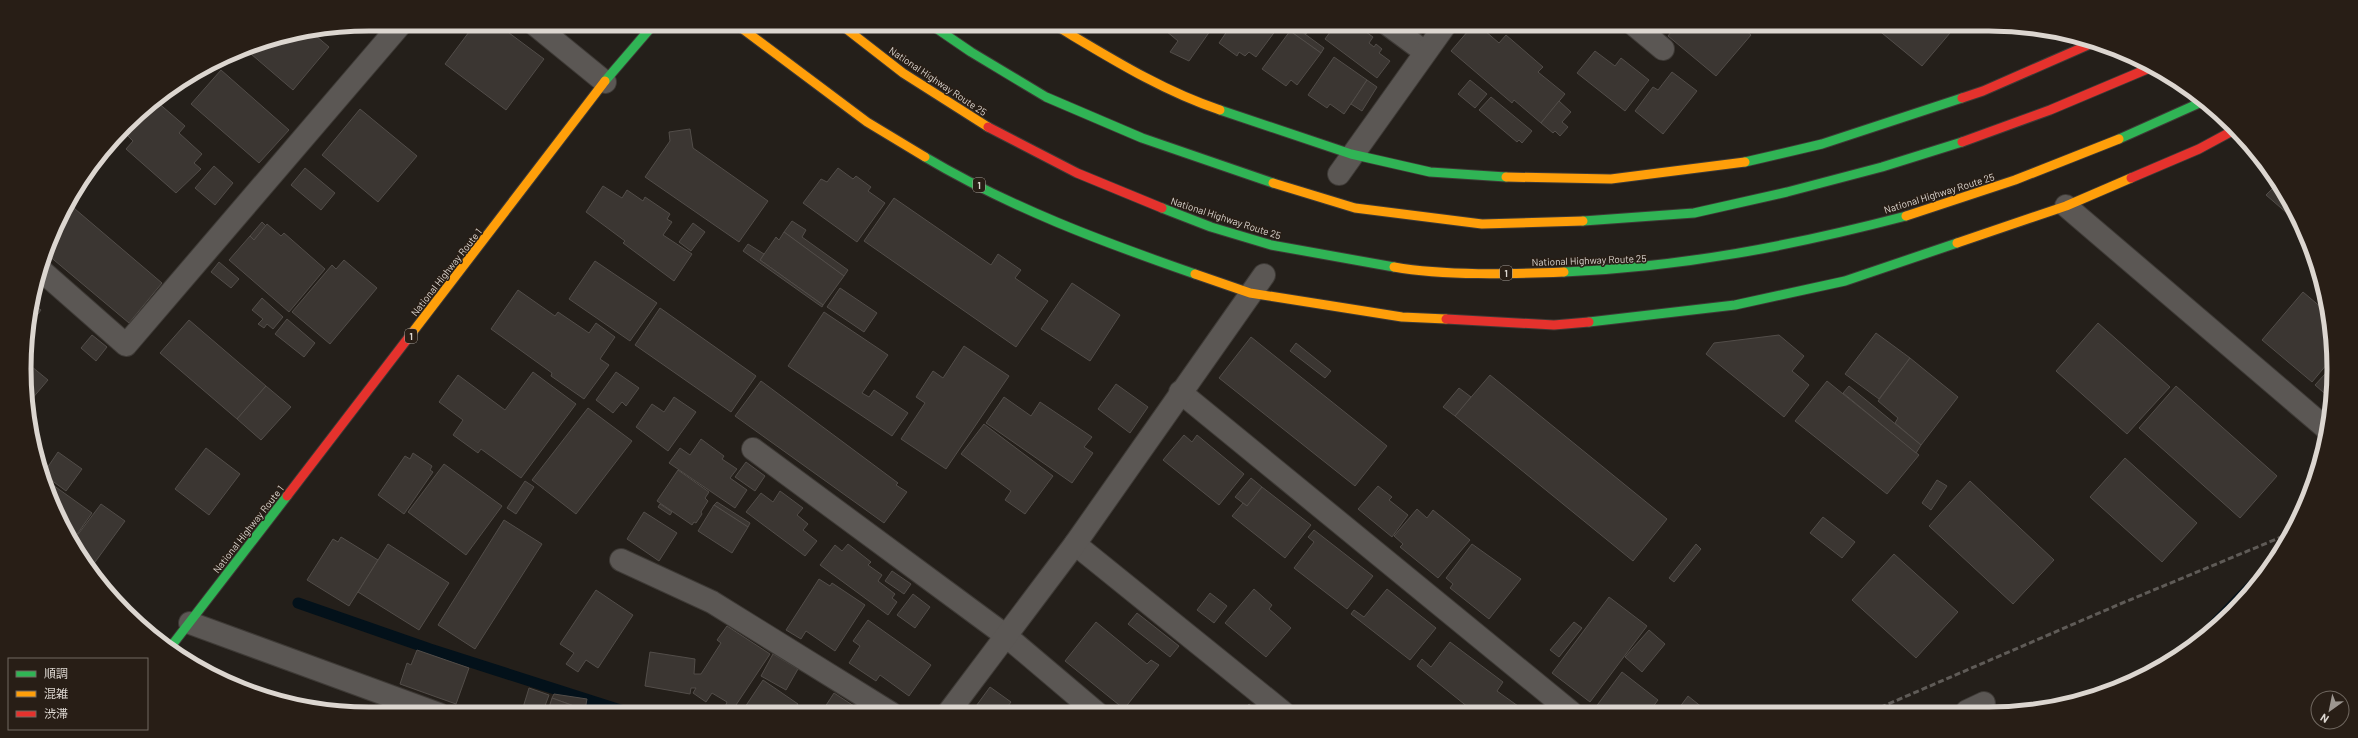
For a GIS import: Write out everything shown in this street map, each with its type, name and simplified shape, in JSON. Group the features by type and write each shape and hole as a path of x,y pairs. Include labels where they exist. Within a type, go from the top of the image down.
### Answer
{"highway":[{"name":"National Highway Route 1","path":"173,644 605,82 648,31"},
{"name":"1","path":"745,31 867,122 954,174 1041,214 1144,256 1250,293 1402,317 1554,325 1610,320 1734,305 1845,281 2066,206 2199,149 2230,132"},
{"name":"National Highway Route 25","path":"849,31 914,80 985,126 1070,171 1170,212 1273,246 1413,270 1553,274 1653,268 1777,248 1909,216 2051,169 2198,104"},
{"path":"940,31 971,52 1046,96 1142,138 1238,172 1355,208 1482,224 1588,221 1694,213 1787,192 1882,167 1965,141 2050,110 2145,70"},
{"path":"1064,31 1133,72 1195,102 1351,154 1430,172 1546,179 1611,179 1677,172 1747,162 1822,144 1983,91 2086,46"}],"street":[{"path":"45,274 126,345 395,31"},
{"path":"543,31 605,82"},
{"path":"1396,31 1425,52"},
{"path":"1339,174 1351,154 1441,31"},
{"path":"1641,31 1663,49"},
{"path":"2066,206 2322,425"},
{"path":"952,707 1004,635 1076,544 1180,392 1264,275"},
{"path":"1180,392 1565,707"},
{"path":"753,449 1004,635 1089,707"},
{"path":"1076,544 1277,707"},
{"path":"621,560 712,602 881,707"},
{"path":"190,623 420,707"}],"building":[{"path":"470,31 506,31 544,59 506,110 445,64"},
{"path":"1166,31 1210,31 1189,61 1170,52 1178,41"},
{"path":"1227,31 1275,31 1256,57 1249,52 1245,56 1239,52 1237,56 1219,43"},
{"path":"1290,31 1301,31 1324,48 1321,53"},
{"path":"1290,31 1321,53 1297,85 1291,80 1286,86 1262,69"},
{"path":"1331,31 1365,31 1373,37 1369,43 1374,47 1376,44 1382,49 1379,53 1390,61 1377,78 1325,39"},
{"path":"1468,31 1485,31 1499,43 1506,35 1543,67 1538,72 1565,94 1541,123 1514,100 1512,103 1451,51"},
{"path":"1670,31 1746,31 1751,35 1716,76 1668,36 1671,32"},
{"path":"1880,31 1948,31 1950,33 1922,66"},
{"path":"315,35 329,47 293,90 250,53 303,37"},
{"path":"1595,51 1615,66 1621,58 1649,80 1625,111 1577,73"},
{"path":"1334,57 1367,80 1344,114 1330,104 1327,108 1308,95"},
{"path":"221,70 289,130 259,163 191,104"},
{"path":"1672,72 1697,91 1663,134 1635,111 1653,87 1658,90"},
{"path":"1367,80 1377,87 1362,111 1351,104"},
{"path":"1470,80 1487,94 1475,108 1458,94"},
{"path":"1491,97 1532,131 1522,143 1519,140 1517,142 1479,110"},
{"path":"1559,101 1571,112 1562,122 1568,127 1560,136 1555,131 1553,133 1541,123"},
{"path":"159,104 185,126 179,133 202,154 194,163 201,169 176,193 126,149 133,141 127,135 136,124"},
{"path":"360,109 417,156 378,202 322,155"},
{"path":"690,129 693,148 768,201 739,242 645,177 670,141 669,132"},
{"path":"214,166 233,183 215,205 195,188"},
{"path":"305,168 335,193 321,210 291,185"},
{"path":"838,168 853,179 856,176 871,187 868,191 885,203 857,242 803,203 821,179 827,182"},
{"path":"603,186 622,198 627,190 643,201 645,197 670,214 667,219 672,222 663,235 692,254 674,281 623,243 625,241 586,212"},
{"path":"2273,188 2282,200 2290,216 2266,195"},
{"path":"894,198 991,265 998,254 1021,270 1015,278 1048,301 1016,347 864,241"},
{"path":"73,207 162,283 129,323 50,257"},
{"path":"792,221 806,230 802,237 848,270 844,276 784,232"},
{"path":"262,222 266,226 254,240 250,236"},
{"path":"693,223 705,232 691,251 679,242"},
{"path":"267,224 281,236 284,233 325,269 289,312 229,260 250,236 254,240"},
{"path":"784,232 844,276 823,305 760,260 776,237 779,240"},
{"path":"748,244 764,254 760,260 823,305 822,307 743,251"},
{"path":"344,260 377,288 330,344 292,312 332,265 336,269"},
{"path":"595,261 657,303 630,341 569,299"},
{"path":"219,262 239,279 231,288 211,272"},
{"path":"1072,283 1120,315 1090,361 1041,329"},
{"path":"840,288 877,313 864,332 827,307"},
{"path":"518,290 555,316 558,312 589,333 596,323 615,337 600,359 609,365 584,399 551,376 552,373 491,329"},
{"path":"2303,292 2322,308 2327,364 2312,382 2262,340"},
{"path":"262,298 283,317 273,329 267,324 264,328 258,324 263,319 252,310"},
{"path":"37,307 41,310 35,318"},
{"path":"660,308 756,376 731,412 635,345"},
{"path":"824,312 888,355 862,393 869,397 874,390 908,413 892,436 788,366"},
{"path":"287,319 315,343 304,357 275,334"},
{"path":"189,320 266,386 237,419 160,353"},
{"path":"2098,323 2170,387 2127,434 2056,371"},
{"path":"1876,333 1910,358 1879,399 1845,374"},
{"path":"92,335 107,347 96,361 81,348"},
{"path":"1779,335 1804,356 1792,371 1809,385 1784,417 1706,354 1714,343"},
{"path":"1251,337 1387,446 1355,486 1219,378"},
{"path":"1296,343 1331,371 1325,378 1290,351"},
{"path":"964,346 1009,376 946,469 901,439 925,403 916,397 933,371 943,378"},
{"path":"1910,358 1958,397 1921,445 1895,423 1898,418 1878,401"},
{"path":"31,366 48,380 33,398"},
{"path":"533,372 576,404 521,478 481,449 478,453 453,435 463,420 439,402 458,375 505,410"},
{"path":"616,372 639,388 626,406 622,402 613,413 596,400"},
{"path":"2327,372 2326,394 2315,385"},
{"path":"1490,375 1667,519 1633,561 1455,416"},
{"path":"761,381 898,483 896,485 907,492 884,523 735,416"},
{"path":"1827,381 1919,455 1887,494 1795,421"},
{"path":"1116,384 1148,407 1130,433 1098,409"},
{"path":"266,386 291,407 261,440 237,419"},
{"path":"1849,386 1921,445 1916,453 1843,393"},
{"path":"2176,386 2277,476 2240,518 2139,428"},
{"path":"1459,388 1471,397 1455,416 1443,407"},
{"path":"674,397 696,412 668,451 636,427 652,404 664,412"},
{"path":"1004,397 1031,416 1040,402 1092,437 1084,447 1093,453 1072,483 986,423"},
{"path":"588,408 632,441 576,514 532,480"},
{"path":"984,424 1053,476 1025,514 1005,500 1011,491 961,454"},
{"path":"1184,435 1192,442 1197,435 1244,474 1219,505 1163,460"},
{"path":"701,439 724,456 722,459 737,469 730,478 747,490 735,508 669,463 680,448 690,455"},
{"path":"206,448 240,474 209,515 175,489"},
{"path":"58,452 82,469 66,491 49,479 47,469"},
{"path":"413,453 432,466 430,470 433,472 404,514 378,495 405,456 410,459"},
{"path":"2125,458 2197,523 2162,562 2090,497"},
{"path":"746,462 765,476 755,491 735,477"},
{"path":"444,464 502,506 466,555 408,512"},
{"path":"678,470 709,492 705,498 708,501 701,512 702,514 696,523 694,522 692,525 657,501"},
{"path":"1251,478 1262,487 1247,506 1235,497"},
{"path":"1937,480 1947,486 1931,510 1922,503"},
{"path":"525,481 534,487 516,514 507,508"},
{"path":"1970,481 2054,560 2013,604 1929,526"},
{"path":"51,484 92,513 75,537"},
{"path":"1378,486 1392,497 1389,500 1408,515 1392,537 1358,509"},
{"path":"1262,487 1311,525 1285,558 1232,516 1243,503 1247,506"},
{"path":"780,491 803,508 797,515 808,524 803,530 817,541 805,556 746,512 761,493 773,502"},
{"path":"717,502 750,523 748,527 714,505"},
{"path":"101,504 125,521 93,564 76,537"},
{"path":"660,504 672,512 670,515 658,507"},
{"path":"714,505 748,527 732,553 698,531"},
{"path":"1417,509 1427,518 1433,510 1470,540 1438,578 1400,547 1403,544 1394,536"},
{"path":"644,512 677,533 659,561 627,539"},
{"path":"1823,517 1855,542 1842,558 1810,533"},
{"path":"504,520 542,544 475,649 438,625"},
{"path":"1314,530 1373,576 1347,609 1294,568 1314,542 1308,537"},
{"path":"341,537 378,560 349,606 307,580 333,539 338,542"},
{"path":"388,544 449,583 419,630 358,592"},
{"path":"848,544 871,562 868,565 882,575 878,581 895,594 892,598 897,602 888,615 820,565 835,545 842,551"},
{"path":"1472,544 1521,579 1489,619 1450,588 1453,584 1446,578"},
{"path":"1696,544 1701,549 1674,582 1669,578"},
{"path":"1894,554 1958,612 1916,658 1852,600"},
{"path":"892,571 911,584 904,594 885,581"},
{"path":"819,579 830,586 832,583 865,605 835,651 806,631 801,639 786,630"},
{"path":"1254,589 1272,605 1269,609 1291,628 1266,657 1225,623"},
{"path":"1387,589 1436,628 1410,660 1351,614 1354,610 1364,617"},
{"path":"596,590 633,615 598,668 586,660 578,672 566,664 574,653 560,644"},
{"path":"1210,593 1227,606 1214,623 1197,610"},
{"path":"913,594 930,607 915,628 897,615"},
{"path":"1609,597 1647,626 1590,702 1552,673"},
{"path":"1137,613 1179,646 1170,657 1128,624"},
{"path":"868,620 931,665 909,696 880,675 876,681 849,663 860,646 853,641"},
{"path":"1096,622 1147,664 1151,660 1159,665 1126,707 1122,707 1065,661"},
{"path":"1574,622 1582,628 1559,657 1550,650"},
{"path":"727,626 770,654 735,707 725,707 727,702 712,693 706,702 693,693 696,688 691,688 690,694 645,686 650,652 695,659 694,674 701,674 721,643 717,640"},
{"path":"1649,630 1665,644 1642,672 1625,657"},
{"path":"1450,642 1503,682 1497,691 1518,706 1468,707 1417,666 1422,659 1431,667"},
{"path":"417,650 469,668 456,704 400,684 407,663 411,665"},
{"path":"773,654 798,669 786,690 761,676"},
{"path":"1622,672 1658,700 1653,707 1596,707"},
{"path":"763,680 798,704 796,707 745,707"},
{"path":"990,687 1011,702 1008,706 1009,707 975,707"},
{"path":"529,688 549,695 545,707 523,707"},
{"path":"834,693 854,706 853,707 825,707"},
{"path":"554,694 587,699 586,707 577,707 552,698"},
{"path":"1688,696 1702,707 1680,707"},
{"path":"552,698 577,707 549,707"}],"waterway":[{"path":"298,603 430,649 611,707"}],"railway":[{"path":"1881,707 2120,604 2283,536"}],"traffic: fast":[{"path":"605,81 648,31"},
{"path":"940,31 971,52 1046,97 1142,138 1273,183"},
{"path":"1745,162 1822,144 1962,98"},
{"path":"2119,139 2198,104"},
{"path":"1220,110 1351,154 1430,172 1506,177"},
{"path":"1583,221 1694,213 1787,192 1882,167 1962,142"},
{"path":"925,157 1023,208 1091,236 1195,274"},
{"path":"1162,208 1211,227 1271,245 1394,267"},
{"path":"1564,272 1694,260 1779,246 1906,216"},
{"path":"1589,322 1735,305 1845,281 1957,243"},
{"path":"173,644 287,496"}],"traffic: slow":[{"path":"745,31 867,122 925,157"},
{"path":"849,31 903,73 988,127"},
{"path":"1065,31 1134,72 1176,93 1220,110"},
{"path":"412,333 605,81"},
{"path":"1906,216 2015,180 2119,139"},
{"path":"1506,177 1611,179 1745,162"},
{"path":"1957,243 2066,206 2131,178"},
{"path":"1273,183 1355,208 1482,224 1583,221"},
{"path":"1394,267 1456,273 1500,274 1564,272"},
{"path":"1195,274 1250,293 1402,317 1446,319"}],"traffic: jam":[{"path":"1962,98 1983,91 2086,46"},
{"path":"1962,142 2050,110 2145,70"},
{"path":"988,127 1077,173 1162,208"},
{"path":"2131,178 2199,149 2230,132"},
{"path":"1446,319 1554,325 1589,322"},
{"path":"287,496 412,333"}]}
